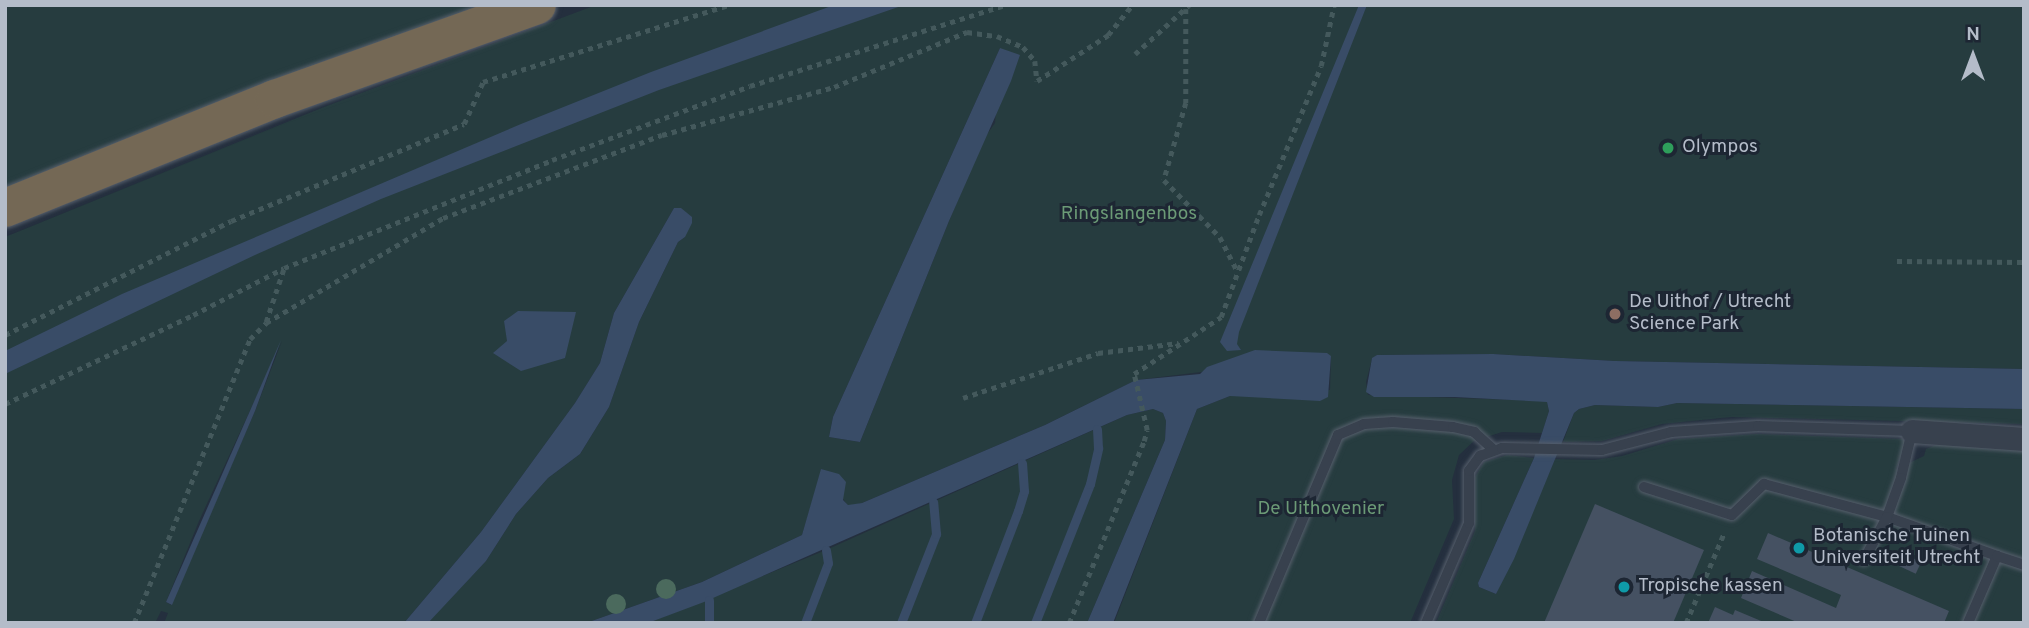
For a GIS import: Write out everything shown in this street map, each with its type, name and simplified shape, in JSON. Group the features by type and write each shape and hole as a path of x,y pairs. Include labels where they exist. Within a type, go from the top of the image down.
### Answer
{"highway":[{"path":"5,208 275,99 537,5"}],"street":[{"path":"1912,431 2024,439"}],"lane":[{"path":"1259,623 1338,435 1364,424 1393,422 1453,427 1474,432 1493,449"},
{"path":"1426,623 1469,523 1469,471 1480,456 1493,449 1529,448 1569,452 1602,450 1671,432 1758,426 1912,431 1901,478 1887,517 1864,560"},
{"path":"1644,487 1732,515 1764,484 1887,517 2024,565"},
{"path":"1968,623 1997,556"}],"path":[{"path":"5,335 232,221 464,124 483,82 728,5"},
{"path":"5,404 193,315 284,268 552,160 750,86 1005,5"},
{"path":"134,623 250,339 266,323 443,218 662,135 834,87 967,32 997,36 1023,47 1034,61 1037,81 1108,35 1132,5"},
{"path":"1069,623 1143,442 1146,430 1134,374 1221,317 1258,215 1321,66 1334,5"},
{"path":"1188,7 1186,103 1164,180 1220,237 1238,273"},
{"path":"1135,54 1188,7"},
{"path":"1897,261 2024,262"},
{"path":"266,323 284,268"},
{"path":"963,398 1098,353 1182,342"},
{"path":"1686,623 1732,515"}],"green space":[{"path":"5,5 481,5 5,193"},
{"path":"596,5 2024,5 2024,369 1615,361 1493,354 1377,355 1372,359 1366,382 1368,395 1547,401 1549,411 1542,433 1502,432 1474,441 1459,455 1452,480 1454,519 1410,623 1114,623 1197,409 1230,396 1330,390 1331,356 1136,380 1045,425 862,503 848,506 822,469 802,535 702,582 586,623 427,623 486,561 516,514 548,478 580,454 609,407 639,322 678,242 685,237 674,208 614,313 600,363 575,403 481,532 404,623 164,623 168,613 161,611 155,623 5,623 5,237 324,107","holes":["1000,48 995,123 983,140 860,442 829,437 833,417","282,341 255,411 171,605 166,602 199,521"]},
{"path":"1677,403 2024,409 2024,424 1731,417 1662,424 1602,441 1563,442 1574,413 1579,409 1595,405 1658,407"},
{"path":"1153,409 1163,413 1166,421 1165,440 1087,623 648,623 826,550 1127,415"},
{"name":"Botanische Tuinen Universiteit Utrecht","path":"1757,434 1903,439 1906,442 1896,469 1924,456 1926,449 1938,444 2024,447 2024,623 1436,623 1475,531 1475,477 1484,462 1507,455 1534,458 1478,583 1479,587 1496,594 1555,459 1594,460 1622,456 1678,439"}],"water":[{"path":"834,5 904,5 659,90 381,199 255,255 5,374 5,351 122,294 521,124 651,72"},
{"path":"1359,5 1367,5 1239,332 1237,344 1241,350 1227,351 1220,342"},
{"path":"1000,48 1020,55 1011,81 949,221 860,442 829,437 833,417"},
{"path":"674,208 681,208 692,217 692,223 685,237 678,242 639,322 609,407 580,454 548,478 516,514 486,561 428,623 404,623 481,532 575,403 600,363 614,313"},
{"path":"518,311 576,312 565,358 521,371 493,353 507,341 504,321"},
{"path":"281,340 255,411 172,605 166,602"},
{"path":"1255,350 1327,353 1331,356 1328,397 1320,401 1230,396 1197,409 1113,623 1087,623 1165,440 1166,421 1163,413 1153,409 1127,415 704,602 648,623 586,623 702,582 802,535 821,469 839,474 846,482 843,500 848,505 862,503 1045,425 1136,380 1200,374 1207,367"},
{"path":"1493,354 1615,361 2024,369 2024,409 1677,403 1658,407 1595,405 1579,409 1574,413 1514,559 1496,594 1479,587 1478,583 1534,458 1549,411 1547,402 1454,397 1374,397 1366,392 1372,358 1377,355"}],"building":[{"name":"Tropische kassen","path":"1595,504 1704,550 1673,623 1544,623"},
{"name":"Tropische kassen","path":"1768,533 1949,611 1944,623 1799,623 1741,598 1752,571 1836,608 1841,595 1757,559"},
{"path":"1904,554 1921,562 1916,574 1899,566"},
{"name":"Tropische kassen","path":"1715,607 1733,615 1735,610 1766,623 1708,623"}],"waterway":[{"path":"1035,623 1090,484 1098,448 1097,429"},
{"path":"975,623 1024,491 1022,463"},
{"path":"901,623 936,534 933,502"},
{"path":"805,623 828,563 826,550"},
{"path":"709,600 709,623"}],"place":[{"name":"Olympos","path":"1668,148"},
{"name":"De Uithof / Utrecht Science Park","path":"1615,314"},
{"name":"Botanische Tuinen Universiteit Utrecht","path":"1799,548"},
{"name":"Tropische kassen","path":"1624,587"}],"park label":[{"name":"Ringslangenbos","path":"1129,215"},
{"name":"De Uithovenier","path":"1321,510"}]}
